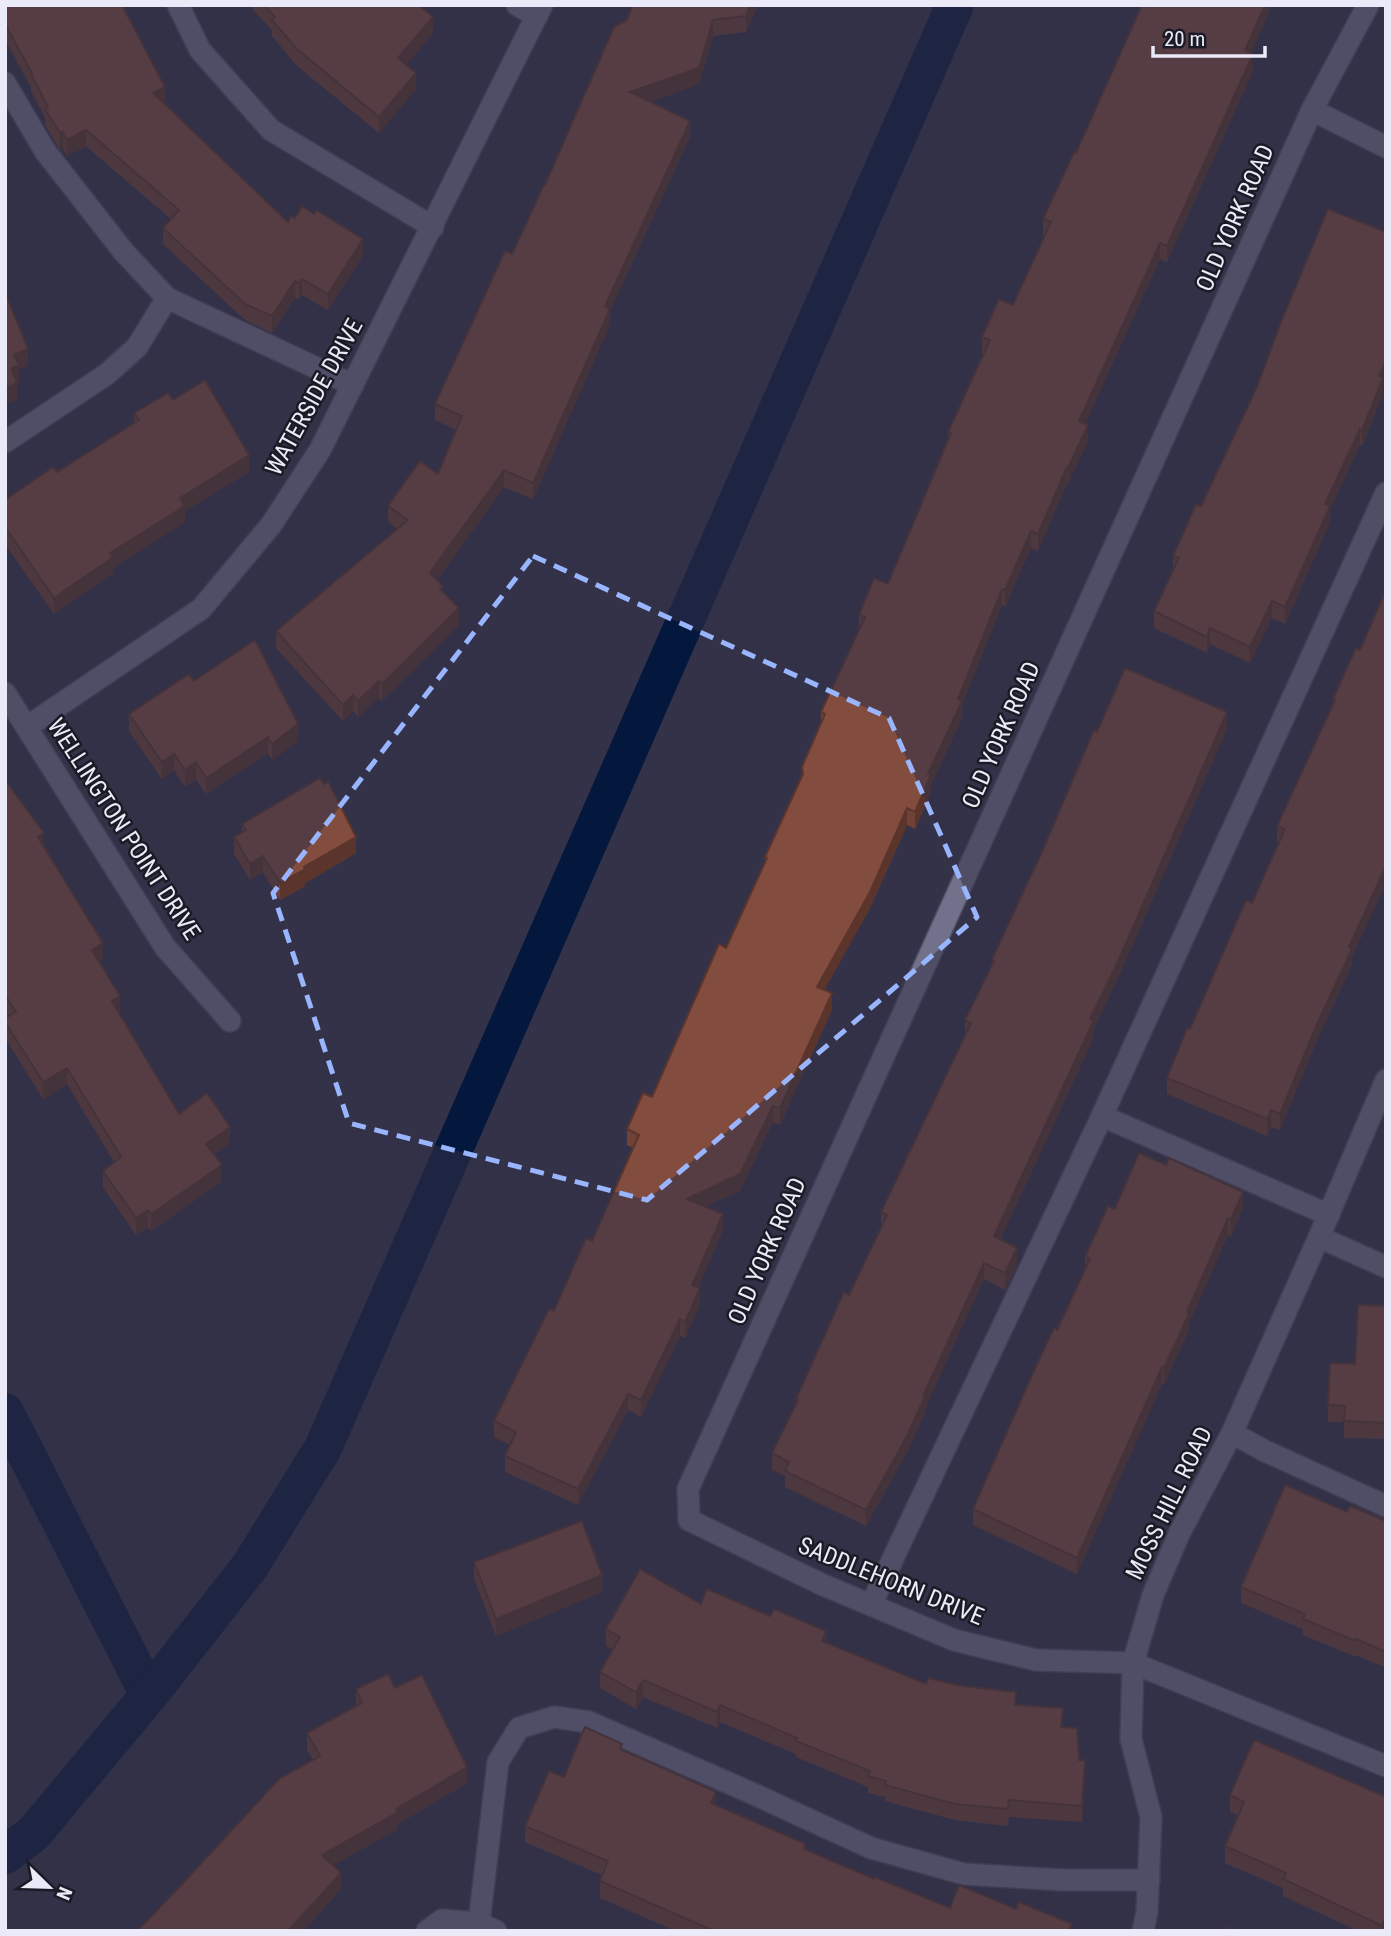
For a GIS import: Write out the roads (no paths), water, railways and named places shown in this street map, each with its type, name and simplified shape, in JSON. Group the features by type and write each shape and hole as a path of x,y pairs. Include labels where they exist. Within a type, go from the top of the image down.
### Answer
{"street":[{"path":"178,5 200,50 271,130 433,227"},
{"path":"517,5 539,11"},
{"name":"OLD YORK ROAD","path":"688,1489 1312,110 1367,5"},
{"name":"WATERSIDE DRIVE","path":"27,727 201,609 271,525 320,450 539,11"},
{"path":"5,83 45,151 123,251 167,298 353,385"},
{"path":"1312,110 1386,147"},
{"path":"5,442 107,374 137,347 167,298"},
{"path":"872,1605 1102,1116 1386,493"},
{"name":"WELLINGTON POINT DRIVE","path":"5,692 165,947 230,1021"},
{"name":"MOSS HILL ROAD","path":"1143,1931 1147,1912 1151,1817 1131,1739 1133,1663 1153,1595 1179,1534 1232,1433 1386,1080"},
{"path":"1102,1116 1329,1215"},
{"path":"1319,1237 1386,1266"},
{"path":"1232,1433 1265,1451 1386,1506"},
{"name":"SADDLEHORN DRIVE","path":"688,1489 689,1520 821,1584 954,1640 1036,1660 1133,1663 1386,1766"},
{"path":"427,1931 442,1920 487,1927 498,1762 519,1728 554,1717 589,1722 871,1848 964,1874 1063,1880 1149,1880"}],"waterway":[{"path":"5,1855 34,1833 149,1695 250,1566 323,1448 955,5"},
{"path":"5,1412 149,1695"}]}
